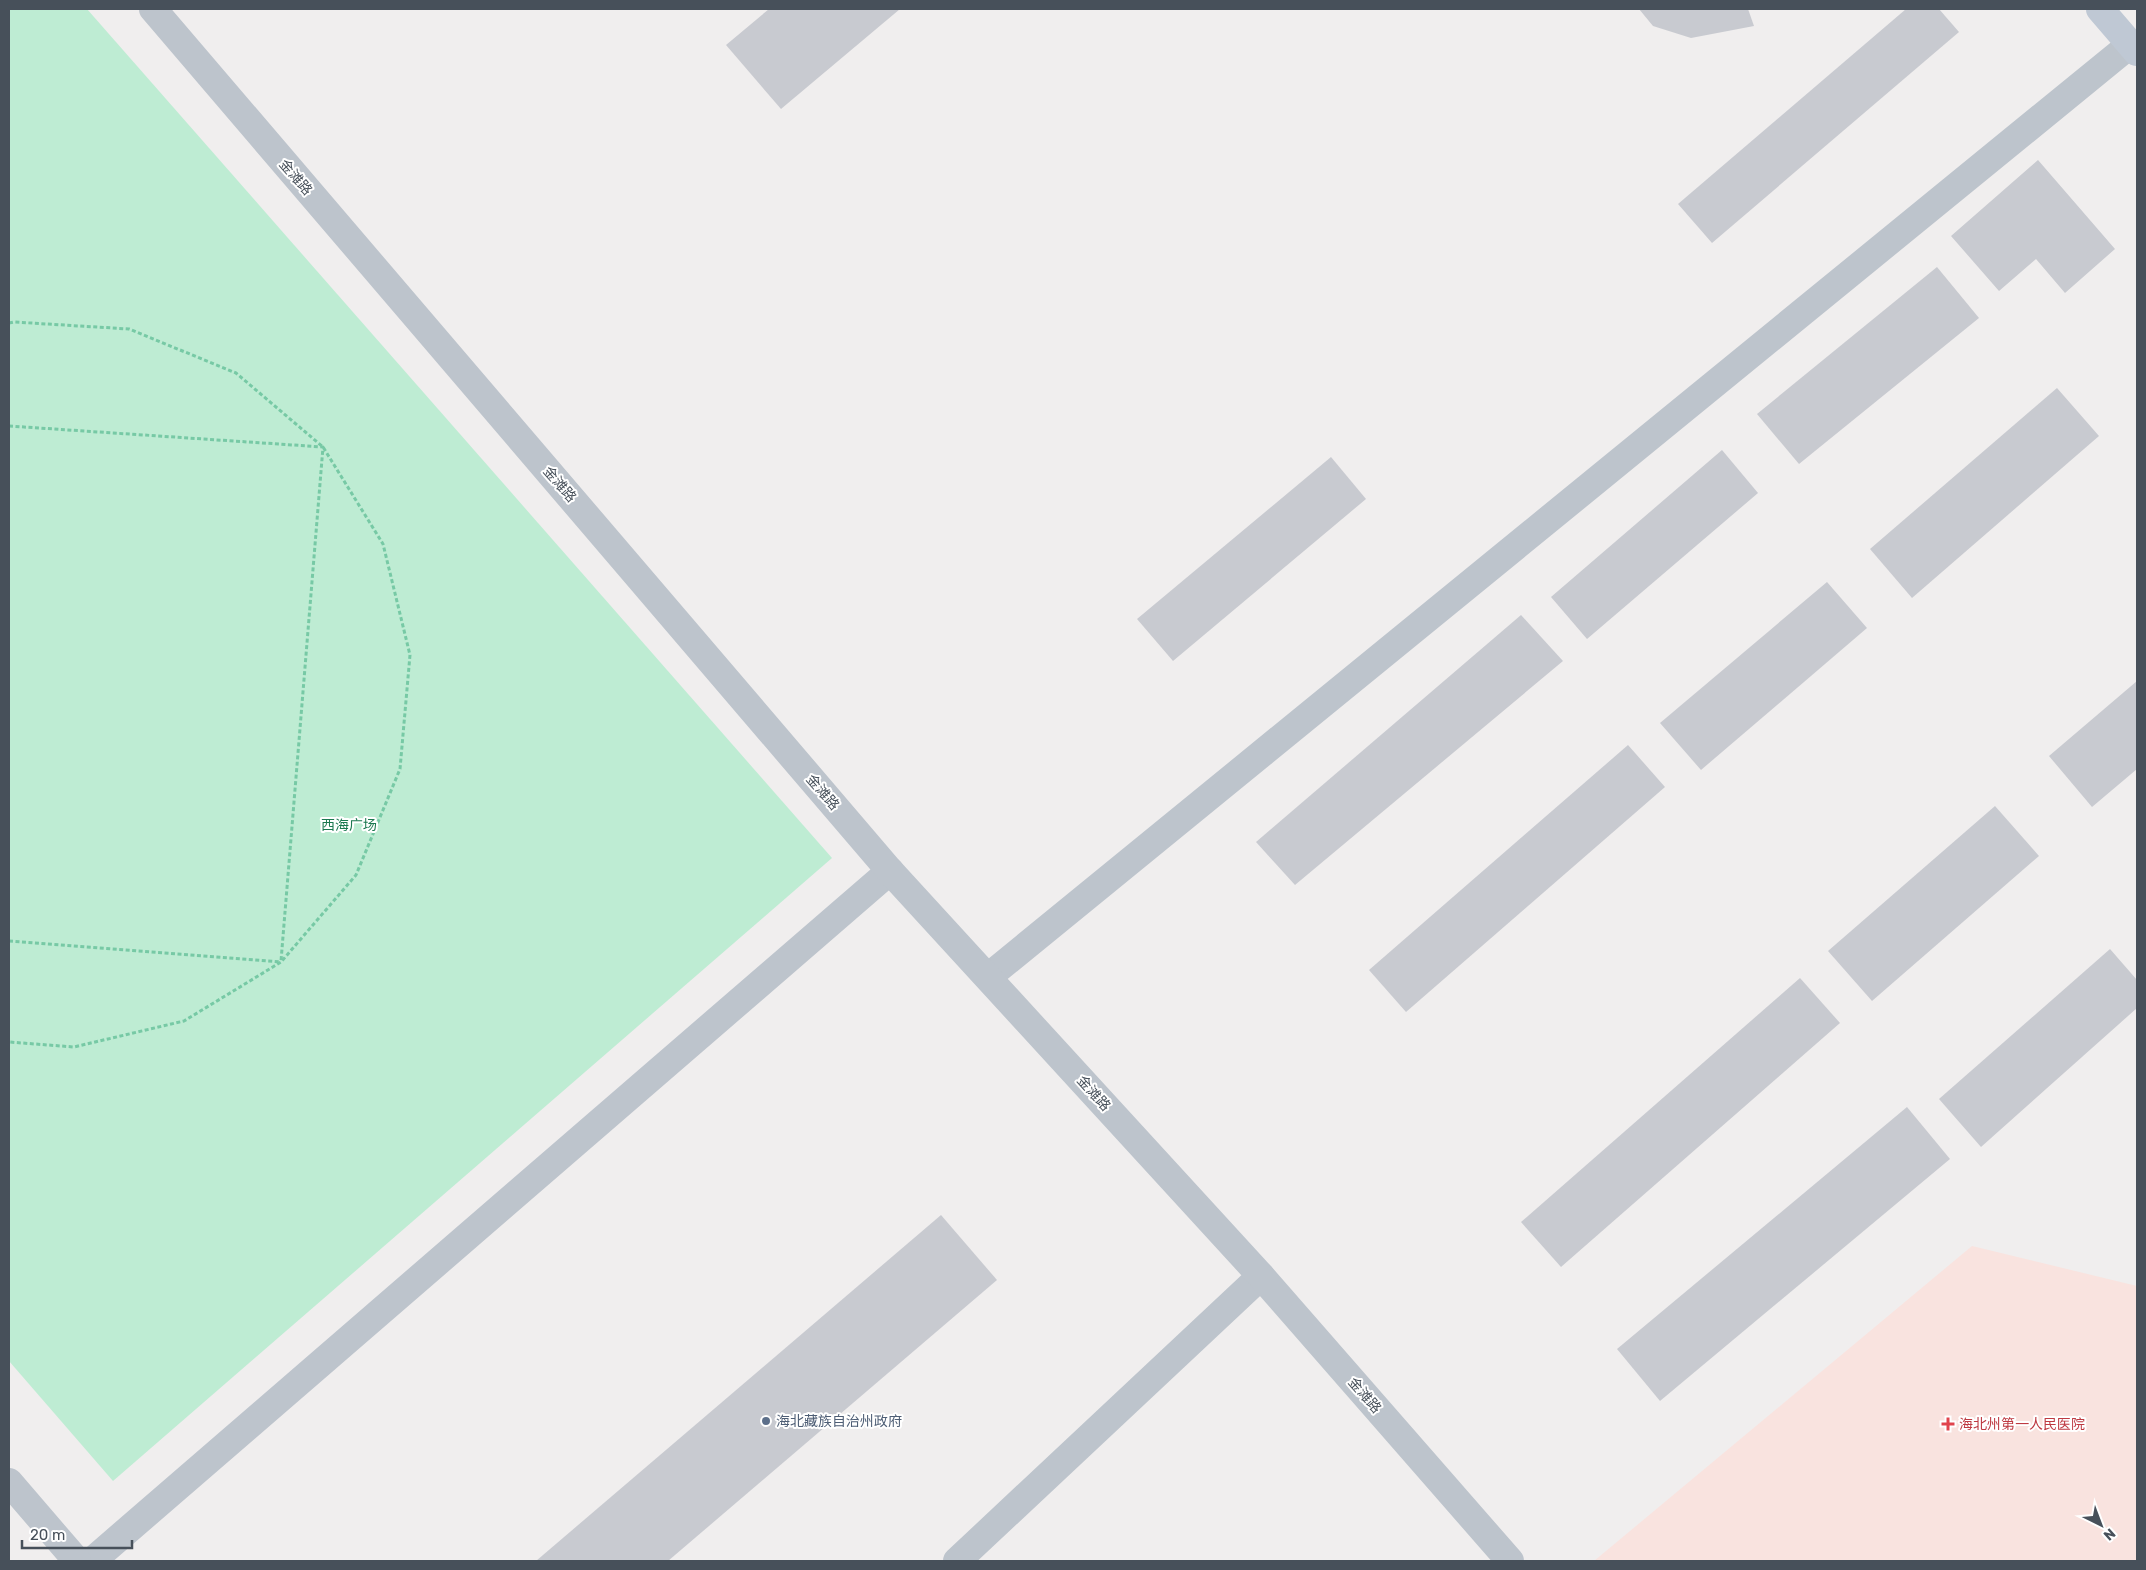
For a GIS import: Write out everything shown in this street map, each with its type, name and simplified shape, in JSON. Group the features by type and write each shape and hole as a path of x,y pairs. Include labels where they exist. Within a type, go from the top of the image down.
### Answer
{"main road":[{"path":"2100,9 2134,48"}],"street":[{"name":"金滩路","path":"153,9 890,870 1261,1276 1510,1561"},
{"path":"988,977 2134,48"},
{"path":"92,1561 890,870"},
{"path":"958,1561 1261,1276"},
{"path":"9,1482 77,1561"}],"path":[{"path":"9,323 129,329 236,372 323,447 383,544 410,655 400,769 356,874 281,962 184,1021 74,1047 9,1042"},
{"path":"9,426 323,447"},
{"path":"281,962 323,447"},
{"path":"9,941 281,962"}],"shaded area":[{"name":"海北州第一人民医院","path":"1972,1246 2137,1286 2137,1561 1594,1561"}],"green space":[{"name":"西海广场","path":"9,9 87,9 832,858 113,1481 9,1361"}],"building":[{"path":"769,9 900,9 781,109 726,45"},
{"path":"1639,9 1748,9 1754,26 1691,38 1653,26"},
{"path":"1906,9 1939,9 1959,32 1712,243 1678,204"},
{"path":"2038,160 2115,249 2065,293 2036,259 1999,291 1951,236"},
{"path":"1937,267 1979,318 1799,464 1757,414"},
{"path":"2057,388 2099,436 1912,598 1870,549"},
{"path":"1722,450 1758,493 1587,639 1551,597"},
{"path":"1331,457 1366,499 1173,661 1137,619"},
{"path":"1827,582 1867,628 1701,770 1660,723"},
{"path":"1521,615 1563,661 1295,885 1256,842"},
{"path":"2137,681 2137,769 2092,807 2049,756"},
{"path":"1628,745 1665,787 1406,1012 1369,970"},
{"path":"1995,806 2039,856 1872,1001 1828,951"},
{"path":"2110,949 2137,980 2137,1008 1981,1147 1939,1099"},
{"path":"1800,978 1840,1023 1561,1267 1521,1222"},
{"path":"1907,1107 1950,1159 1660,1401 1617,1349"},
{"name":"海北藏族自治州政府","path":"941,1215 997,1280 668,1561 536,1561"}],"place":[{"name":"海北藏族自治州政府","path":"766,1421"},
{"name":"海北州第一人民医院","path":"1948,1424"}]}
